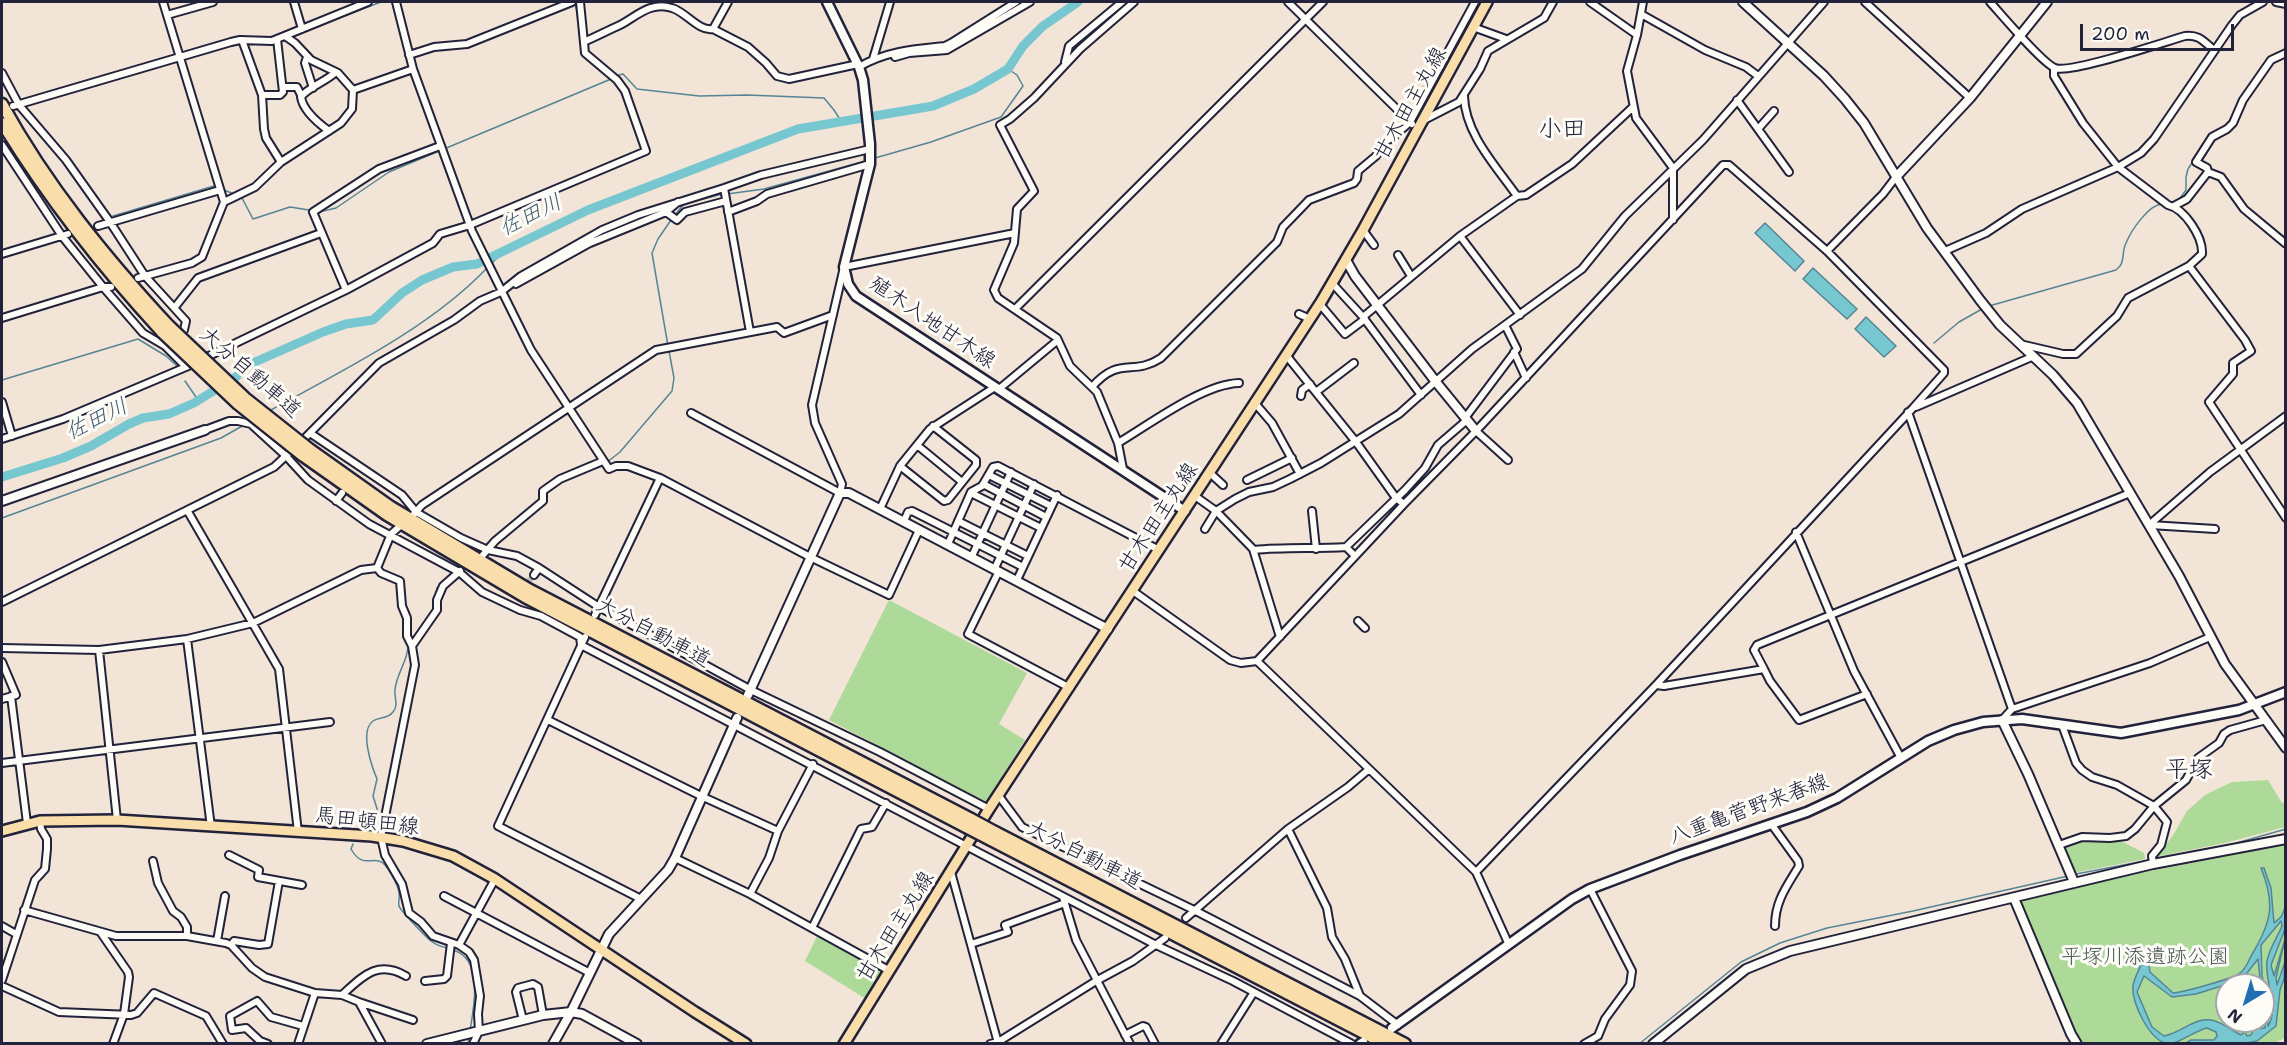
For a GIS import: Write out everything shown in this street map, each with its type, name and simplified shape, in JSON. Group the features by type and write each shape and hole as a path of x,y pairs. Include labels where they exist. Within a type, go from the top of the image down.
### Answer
{"highway":[{"name":"大分自動車道","path":"2,104 37,162 71,211 166,329"},
{"name":"大分自動車道","path":"2,123 64,216 124,291 304,452 530,590 1385,1044"},
{"name":"大分自動車道","path":"993,836 1405,1044"}],"main road":[{"name":"殖木入地甘木線","path":"827,2 859,66 864,87 870,146 870,165 844,267 848,284 856,296 1185,511"},
{"name":"甘木田主丸線","path":"844,1044 989,809 1310,319 1363,230 1417,124 1487,2"},
{"name":"八重亀菅野来春線","path":"1395,1026 1572,899 1590,889 1680,855 1772,825 1837,798 1928,741 1954,730 1983,722 2022,719 2121,733 2239,710 2286,692"},
{"name":"馬田頓田線","path":"2,831 40,821 117,820 381,837 403,841 453,856 495,879 746,1044"}],"street":[{"path":"141,277 192,263 202,257 224,202 163,2"},
{"path":"167,15 213,2"},
{"path":"294,2 302,30"},
{"path":"16,106 179,56 242,40 265,42 277,39 368,2"},
{"path":"396,2 413,69 471,228 531,350 609,469 615,466 628,466 660,478 810,557 889,595 920,530"},
{"path":"409,55 434,47 467,44 572,2"},
{"path":"2,439 63,419 186,367 346,290 433,243 440,234 471,228 646,151 625,91 617,80 585,53 586,41 580,2"},
{"path":"713,29 728,2"},
{"path":"876,59 890,2"},
{"path":"586,41 648,8 671,7 703,28 713,29 748,46 780,78 789,79 859,66 907,49 951,44 1016,2"},
{"path":"876,59 909,53 947,50 1030,2"},
{"path":"1064,65 1069,46 1122,2"},
{"path":"1123,469 1118,443 1097,392 1070,366 1058,340 998,298 994,290 1014,243 1017,209 1033,193 1034,189 1000,125 1034,98 1095,33 1134,2"},
{"path":"1288,2 1417,124"},
{"path":"1014,309 1323,2"},
{"path":"1417,124 1475,2"},
{"path":"1092,387 1103,374 1112,369 1125,366 1144,367 1161,358 1277,242 1283,228 1309,200 1354,183 1358,171 1376,156 1383,143 1452,107 1464,96 1488,51 1544,18 1553,2"},
{"path":"1590,2 1637,35"},
{"path":"1643,2 1627,71 1633,107 1640,125 1673,168 1672,220"},
{"path":"1743,2 1789,43 1845,99 1863,123 1927,228 1985,307 2053,375 2077,403 2179,576 2225,664 2286,748"},
{"path":"1205,529 1216,511 1249,492 1273,486 1300,474 1399,414 1472,349 1582,270 1625,216 1703,140 1824,2"},
{"path":"1865,2 1970,98"},
{"path":"1990,2 2054,68 2065,69 2185,36 2199,37 2214,50"},
{"path":"1827,251 1884,194 1896,177 1970,98 2019,34 2047,2"},
{"path":"1945,251 1986,233 2022,209 2118,167 2140,153 2154,140 2240,15 2264,2"},
{"path":"2276,2 2286,4"},
{"path":"1641,14 1705,50 1746,67 1758,76"},
{"path":"1473,27 1506,39"},
{"path":"224,202 255,187 281,162 341,123 352,110 353,90 336,72 316,64 296,43 285,36"},
{"path":"262,95 282,94 284,87 277,39"},
{"path":"242,40 262,95 266,138 281,162"},
{"path":"2286,53 2271,60 2243,100 2231,126 2209,141 2196,162 2207,168 2208,172 2221,177 2244,209 2286,244"},
{"path":"307,57 305,63 313,88"},
{"path":"2020,344 2063,354 2076,354 2117,316 2128,298 2188,266 2199,259 2202,254 2202,247 2187,220 2174,206 2168,205 2118,167 2083,123 2054,76 2054,68"},
{"path":"353,90 413,69"},
{"path":"301,95 326,82 336,72"},
{"path":"2,73 16,106 66,160 110,222 141,277 186,321 184,330 165,346"},
{"path":"284,87 297,87 302,105 316,121 329,131"},
{"path":"1464,96 1465,107 1476,138 1517,196"},
{"path":"1737,100 1789,172"},
{"path":"1319,303 1345,334 1460,236 1517,196 1526,195 1572,164 1633,107"},
{"path":"1758,129 1774,111"},
{"path":"2,145 103,287 143,333 165,346 186,367"},
{"path":"346,290 313,212 379,169 440,146"},
{"path":"666,212 677,220 685,212 725,195 761,175 870,146"},
{"path":"728,212 757,201 767,194 870,165"},
{"path":"1133,591 1230,660 1241,663 1257,661 1526,378 1723,165 1729,165 1827,251 1944,370 1944,374 1656,685 1476,872"},
{"path":"2174,206 2187,199 2208,172"},
{"path":"98,226 220,190"},
{"path":"500,290 602,230 680,201 725,195"},
{"path":"725,195 750,332"},
{"path":"2,602 274,467 379,363 454,320 500,290 541,271 590,243 666,212 680,201"},
{"path":"1363,230 1374,245"},
{"path":"174,307 198,278 321,232"},
{"path":"750,692 840,493 842,484 815,423 812,405 844,267 1016,233"},
{"path":"2,254 65,235"},
{"path":"1460,236 1520,315"},
{"path":"1398,255 1411,276"},
{"path":"541,271 549,260"},
{"path":"1346,260 1354,276 1378,304 1436,382 1476,431 1508,460"},
{"path":"2188,266 2246,340 2251,351 2233,363 2233,374 2210,402 2286,518"},
{"path":"1332,283 1364,318 1421,395"},
{"path":"2,318 103,287 111,287"},
{"path":"1299,314 1310,319"},
{"path":"415,513 422,505 656,350 777,327 784,333 833,315"},
{"path":"1254,550 1346,547 1425,468 1438,445 1466,419 1514,352 1516,349 1505,325"},
{"path":"880,509 900,466 933,426 997,388 1058,340"},
{"path":"1514,352 1526,378"},
{"path":"1286,355 1356,442 1396,498 1404,504"},
{"path":"1910,410 2034,357"},
{"path":"1316,392 1354,363"},
{"path":"1118,443 1208,390 1228,383 1239,383"},
{"path":"1301,396 1302,390 1310,384"},
{"path":"2,402 12,436"},
{"path":"1254,402 1272,423 1300,474"},
{"path":"1910,410 2012,709"},
{"path":"691,413 840,493 849,493 1108,628"},
{"path":"2150,525 2210,472 2286,416"},
{"path":"2,501 229,422 238,421 251,424 308,480 369,524 458,570 482,592 520,610 541,616 580,637 581,645"},
{"path":"900,466 944,501 948,500 976,465 976,460 933,426"},
{"path":"310,433 358,470 402,495 415,513 484,550 517,556 540,568 599,607 750,692 880,752 989,809"},
{"path":"917,445 962,482"},
{"path":"1247,480 1292,458"},
{"path":"484,550 543,496 543,491 560,478 605,464"},
{"path":"948,544 971,493 983,484 996,466 1057,495 1159,550"},
{"path":"972,556 1011,472"},
{"path":"1210,473 1223,485"},
{"path":"989,474 1051,506"},
{"path":"595,615 660,478"},
{"path":"983,484 1046,517"},
{"path":"1035,484 968,634 1070,688"},
{"path":"1405,490 1411,497"},
{"path":"336,501 342,493"},
{"path":"971,493 1041,528"},
{"path":"1867,694 1799,720 1770,681 1754,650 1756,645 2130,493"},
{"path":"1017,580 1057,495"},
{"path":"1195,496 1216,511 1254,550 1280,637"},
{"path":"187,510 279,669 298,832"},
{"path":"903,521 908,512 912,511 1023,567"},
{"path":"1312,511 1316,549"},
{"path":"1376,517 1384,525"},
{"path":"958,521 1028,556"},
{"path":"2150,525 2215,529"},
{"path":"377,568 391,534 399,527"},
{"path":"1796,532 1854,670 1901,758"},
{"path":"1346,547 1355,556"},
{"path":"2,648 99,650 187,639 253,623 355,572 377,568"},
{"path":"377,568 381,573 401,583 402,606 407,618 406,627 415,665 381,837 385,855 402,884 409,913 421,922 433,936 451,946 459,945 471,955 477,972 480,996 474,1044"},
{"path":"534,575 540,568"},
{"path":"411,643 437,610 437,600 443,586 458,570"},
{"path":"1358,621 1365,628"},
{"path":"585,637 498,826 641,899"},
{"path":"2072,876 2002,720 2012,709 2150,663 2210,637"},
{"path":"187,639 211,827"},
{"path":"581,645 735,722 1064,900 1254,992 1352,1044"},
{"path":"99,650 117,820"},
{"path":"1257,661 1476,872 1509,945"},
{"path":"2,662 16,695 2,699"},
{"path":"1656,685 1664,686 1764,669"},
{"path":"11,696 27,824"},
{"path":"548,720 701,796 778,831"},
{"path":"2059,845 2082,837 2126,836 2135,829 2154,806 2186,780 2198,758 2219,743 2224,734 2230,730 2266,720"},
{"path":"2,763 330,722"},
{"path":"553,1044 609,934 668,870 675,858 735,722"},
{"path":"2062,725 2076,763 2082,770 2092,777 2117,785 2154,806 2167,822 2161,845 2152,856 2153,864"},
{"path":"876,761 880,752"},
{"path":"750,894 770,858 778,831 813,764"},
{"path":"1186,918 1288,829 1348,787 1368,770"},
{"path":"860,790 863,782"},
{"path":"999,796 1022,827 1194,910 1360,996 1395,1026"},
{"path":"812,928 861,829 873,826 886,803"},
{"path":"2,981 35,880 45,869 47,839 40,829 40,821"},
{"path":"1772,825 1798,861 1799,866 1785,886 1779,900 1775,926"},
{"path":"1288,829 1327,908 1332,937 1345,959 1360,996"},
{"path":"1653,1044 1746,969 1771,957 2014,898 2072,876 2153,864 2286,839"},
{"path":"230,855 259,870 258,877 302,885"},
{"path":"675,858 750,894 890,971"},
{"path":"153,861 158,883 173,910 182,917 187,927 187,936"},
{"path":"951,872 998,1043"},
{"path":"459,945 495,879"},
{"path":"231,945 234,941 268,944 279,881"},
{"path":"1584,1044 1598,1036 1605,1019 1630,985 1632,976 1632,971 1590,889"},
{"path":"217,941 225,896"},
{"path":"444,896 590,973"},
{"path":"2014,898 2077,1044"},
{"path":"971,944 1008,932 1005,925 1064,900"},
{"path":"1064,900 1076,940 1130,1044"},
{"path":"24,910 100,933 132,937 187,936 217,941 231,945 258,974 315,993 342,995 413,1020"},
{"path":"2,926 16,934"},
{"path":"100,933 128,972 124,1014 113,1039 114,1044"},
{"path":"990,1044 998,1043 1096,981 1132,962 1165,938"},
{"path":"425,981 444,979 447,976 451,946"},
{"path":"342,995 373,970 394,970 406,976"},
{"path":"523,1020 516,992 518,988 533,984 538,987 543,1015"},
{"path":"2,986 59,1012 137,1013 154,993 206,1016 223,1044"},
{"path":"1221,1044 1227,1040 1254,992"},
{"path":"298,1044 315,993"},
{"path":"230,1028 230,1016 256,1001 271,1017 303,1026"},
{"path":"359,1002 382,1044"},
{"path":"427,1044 543,1015 571,1012 582,1014 636,1043"},
{"path":"1125,1035 1143,1026 1146,1027 1155,1044"},
{"path":"217,1035 230,1028"},
{"path":"230,1028 234,1031 246,1028 260,1041 268,1044"}],"green space":[{"path":"889,600 1027,673 999,724 1025,740 986,802 829,720"},
{"path":"2268,780 2282,803 2285,802 2285,827 2225,843 2155,857 2172,837 2187,811 2205,795 2232,782"},
{"path":"2079,841 2123,842 2144,853 2145,859 2073,873 2064,850 2068,844"},
{"name":"平塚川添遺跡公園","path":"2285,841 2285,1038 2272,1044 2080,1043 2074,1034 2020,903 2023,899 2068,887 2253,851"},
{"path":"818,934 883,971 866,999 805,961"}],"water":[{"path":"1765,223 1804,261 1795,271 1755,233"},
{"path":"1813,268 1857,309 1847,319 1803,279"},
{"path":"1866,317 1896,346 1884,357 1855,329"},
{"path":"2261,868 2264,868 2271,888 2274,923 2281,917 2285,908 2285,929 2271,965 2273,973 2268,973 2267,961 2282,926 2281,921 2261,945 2262,973 2259,973 2258,959 2247,973 2240,973 2248,963 2265,930 2270,911 2268,891"},
{"path":"2285,939 2276,978 2277,985 2285,962 2276,1026 2275,973"},
{"path":"2143,960 2148,961 2150,972 2173,993 2215,983 2215,988 2196,994 2172,997 2144,976 2137,992 2152,1027 2164,1036 2195,1022 2215,1021 2215,1032 2207,1028 2172,1044 2161,1041 2148,1029 2138,1011 2133,993 2136,976"},
{"path":"2216,1033 2241,1035 2246,1033 2247,1036 2252,1033 2267,1033 2257,1041 2246,1043 2186,1043 2191,1040 2214,1040"}],"waterway":[{"path":"341,17 381,2"},
{"path":"575,2 579,25"},
{"name":"佐田川","path":"2,477 63,458 143,418 169,414 194,403 236,377 246,366 323,332 346,324 373,320 402,293 422,280 453,267 477,264 588,210 798,129 933,106 974,89 1008,69 1023,46 1043,26 1078,2"},
{"path":"581,41 582,51"},
{"path":"586,58 605,74"},
{"path":"875,158 931,142 1001,117 1023,86 1017,75 1008,69"},
{"path":"619,75 623,74 637,89 699,96 824,98 841,121"},
{"path":"444,149 611,79"},
{"path":"2171,203 2178,201 2186,190 2188,169 2209,137"},
{"path":"319,212 336,208 389,172 439,151"},
{"path":"727,194 764,189 865,161"},
{"path":"113,216 214,186"},
{"path":"224,190 234,194"},
{"path":"674,216 684,204 722,194"},
{"path":"242,198 253,219 290,207 309,210"},
{"path":"1989,306 2116,270 2121,264 2128,238 2136,226 2151,209 2162,204"},
{"path":"668,346 652,253 671,220"},
{"name":"佐田川","path":"491,264 502,253"},
{"path":"269,411 355,364 412,329 464,290 487,268"},
{"path":"1934,343 1959,322 1982,309"},
{"path":"2,380 138,339 166,356 177,366"},
{"path":"606,463 620,452 672,391 674,378 669,351"},
{"path":"185,381 198,400"},
{"path":"2,518 221,438 244,425"},
{"path":"582,473 602,466"},
{"path":"546,494 554,487"},
{"path":"484,546 540,499"},
{"path":"412,639 433,611 437,588 454,571"},
{"path":"360,830 379,815 373,796 377,779 368,749 367,733 373,721 389,716 395,709 397,678 408,646"},
{"path":"2155,859 2233,844 2286,829"},
{"path":"353,844 351,849 360,859 383,863 397,885 400,909 431,941 448,948"},
{"path":"2076,874 2150,860"},
{"path":"1639,1044 1741,962 1780,943 1827,928 2068,876"},
{"path":"453,950 463,955 473,973 475,997 470,1031"},
{"path":"468,1044 469,1035"}],"tunnel":[{"path":"522,588 534,575"},
{"path":"863,782 876,761"}],"district":[{"name":"小田","path":"1562,130"},
{"name":"平塚","path":"2189,771"}]}
